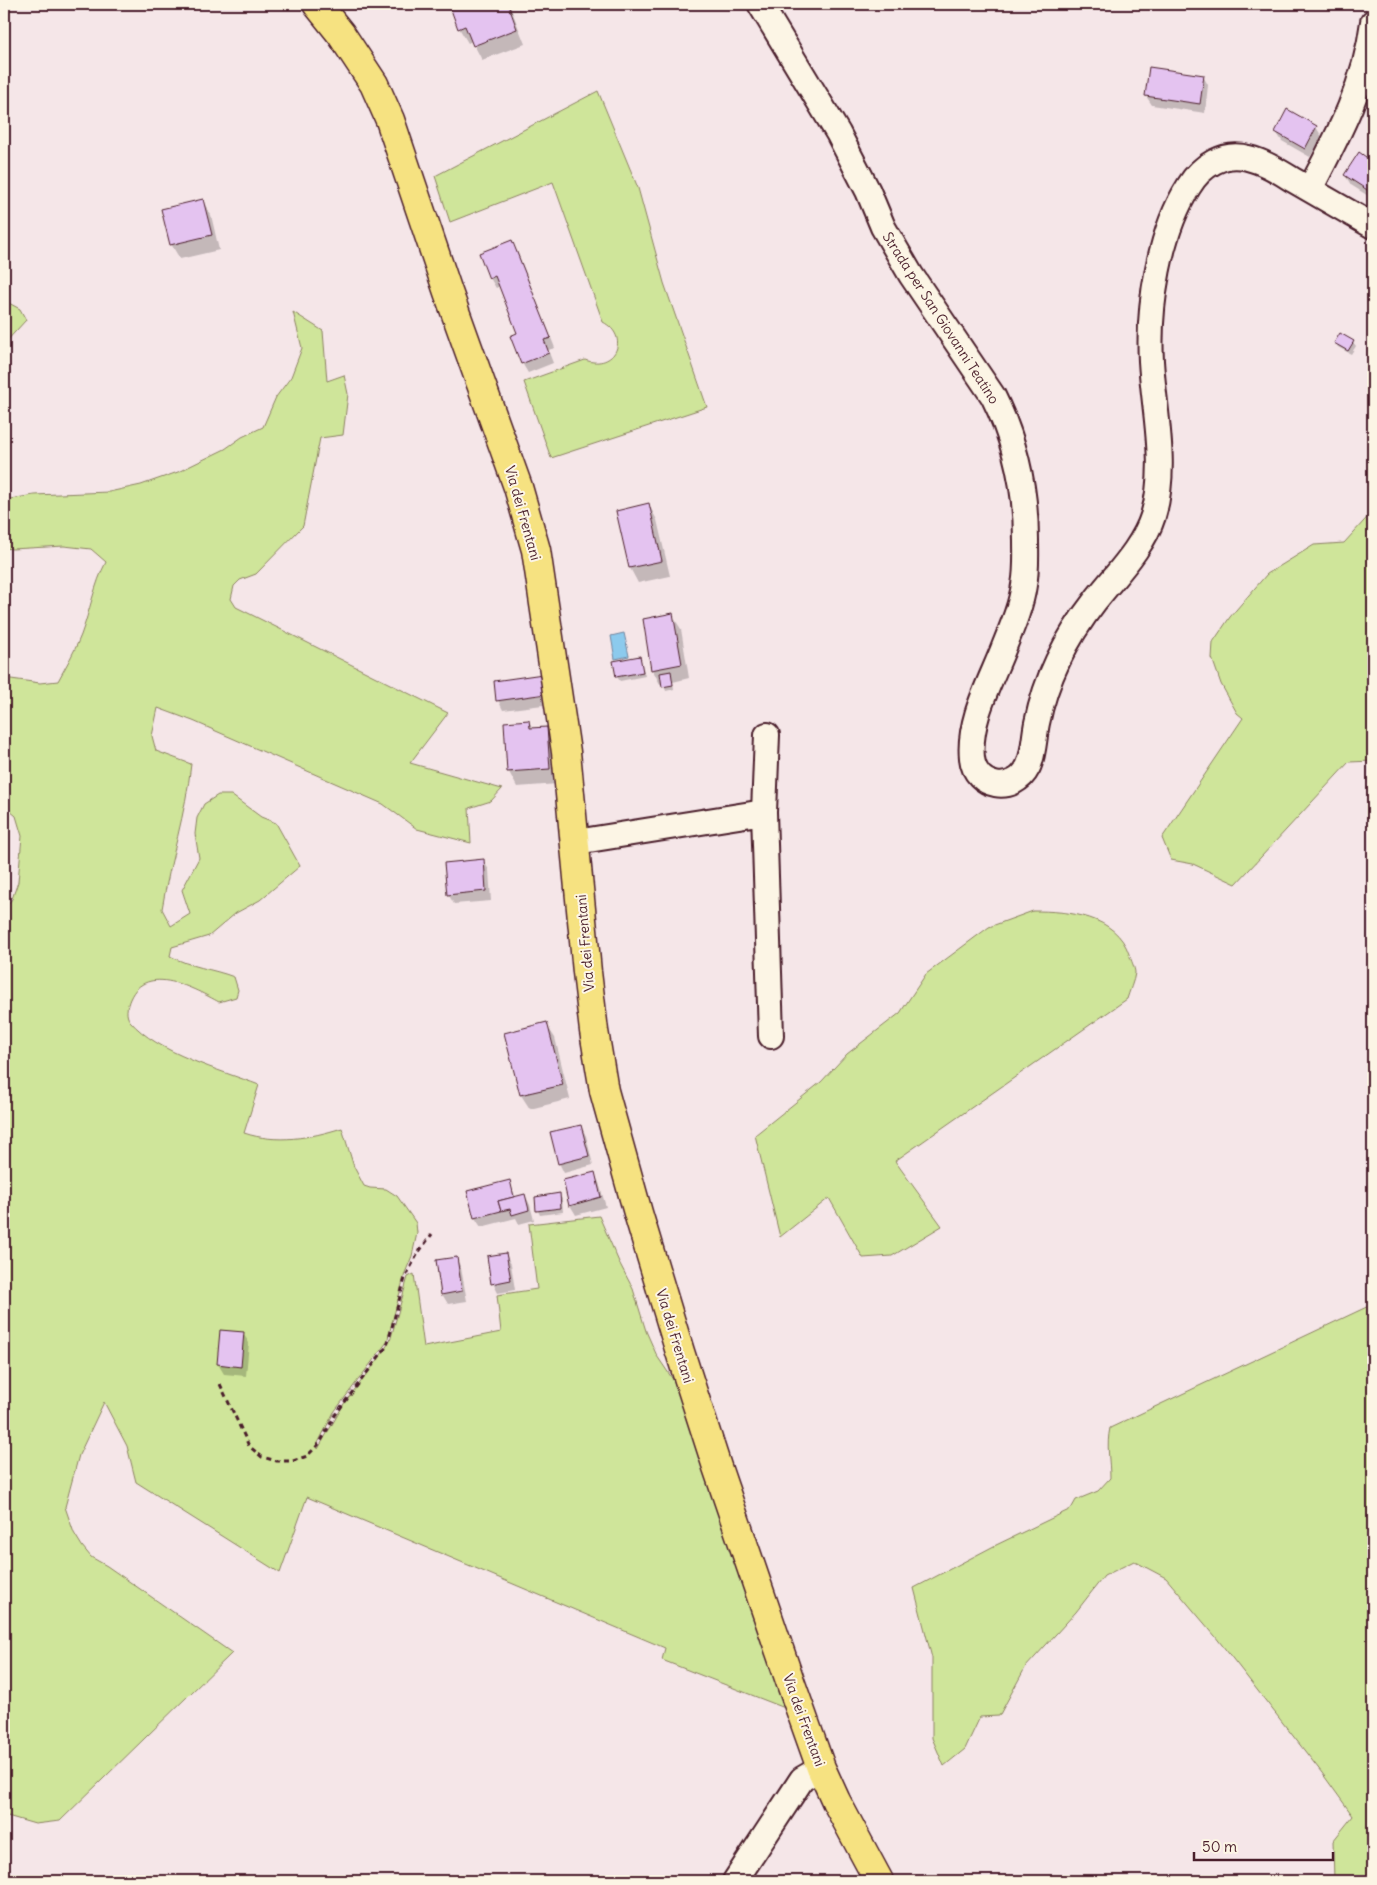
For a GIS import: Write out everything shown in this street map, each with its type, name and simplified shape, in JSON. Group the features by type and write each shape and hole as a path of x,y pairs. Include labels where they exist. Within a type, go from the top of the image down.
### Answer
{"main road":[{"name":"Via dei Frentani","path":"317,4 341,34 374,84 390,120 448,292 518,487 536,550 566,752 594,1031 604,1090 615,1134 674,1335 711,1449 821,1768 854,1838 879,1881"}],"street":[{"name":"Strada per San Giovanni Teatino","path":"760,4 838,133 868,192 883,227 911,275 993,396 1002,415 1016,456 1021,479 1025,517 1026,570 1024,588 1008,637 984,697 972,740 974,767 978,774 988,782 1002,786 1014,782 1028,768 1041,705 1063,650 1093,604 1140,542 1152,519 1160,467 1151,359 1155,294 1165,241 1185,191 1193,179 1212,162 1236,156 1247,157 1268,165 1373,226"},
{"path":"1310,189 1340,131 1359,87 1373,22"},
{"path":"767,735 764,812 771,1036"},
{"path":"576,842 764,812"},
{"path":"736,1881 802,1779 821,1768"}],"path":[{"path":"220,1384 249,1446 262,1457 277,1461 293,1461 307,1456 320,1443 335,1414 387,1346 406,1278 418,1253 432,1234"}],"green space":[{"path":"598,91 638,188 664,283 707,407 551,458 524,382 585,360 604,361 616,351 618,344 611,328 603,322 553,182 450,222 435,176"},
{"path":"4,302 20,309 26,320 4,344"},
{"path":"293,312 323,331 327,381 344,375 348,394 343,435 320,438 303,526 256,574 240,580 234,586 231,599 236,607 448,713 410,763 502,789 491,801 469,808 471,843 417,829 383,804 193,721 158,708 152,736 156,751 191,764 189,782 162,909 171,926 190,914 182,890 199,858 195,834 197,818 204,804 218,795 231,795 261,817 276,823 300,866 260,900 236,913 209,936 172,947 170,956 178,960 234,977 238,990 236,997 219,1002 197,991 172,982 159,980 147,982 137,988 130,999 127,1007 127,1016 142,1032 172,1051 208,1067 259,1085 244,1133 281,1139 318,1135 342,1128 354,1167 364,1186 386,1189 397,1196 416,1223 417,1233 412,1256 405,1273 387,1342 334,1412 318,1443 318,1449 345,1402 390,1341 408,1277 414,1274 424,1347 501,1332 497,1295 537,1289 529,1224 599,1216 633,1289 646,1331 657,1356 678,1387 790,1710 662,1660 665,1648 307,1497 280,1573 136,1482 127,1446 104,1402 79,1455 65,1507 74,1533 91,1557 107,1566 232,1653 60,1821 35,1824 4,1815 4,909 12,899 18,882 22,836 16,816 4,806 4,678 40,683 58,681 79,641 98,580 106,562 91,549 64,546 4,548 4,503 10,499 34,495 109,492 141,485 178,472 225,449 242,437 263,427 276,397 291,377 302,348"},
{"path":"1373,511 1373,761 1349,762 1236,884 1193,864 1171,860 1162,838 1243,718 1237,713 1221,684 1212,658 1213,642 1230,617 1267,574 1314,545 1344,543"},
{"path":"1033,911 1075,914 1102,923 1113,931 1123,941 1135,971 1127,999 895,1161 942,1226 892,1256 863,1258 829,1198 780,1237 755,1135 821,1082 847,1054 900,1013 926,974 989,927"},
{"path":"1373,1304 1373,1881 1334,1881 1333,1841 1353,1816 1322,1773 1215,1636 1166,1578 1134,1561 1104,1576 1076,1612 1025,1668 999,1716 980,1717 965,1749 944,1766 932,1738 932,1658 914,1588 992,1547 1071,1509 1076,1500 1098,1491 1110,1478 1108,1447 1110,1428"}],"water":[{"path":"624,633 629,656 615,659 611,636"}],"building":[{"path":"449,4 508,4 517,29 473,46 465,26 458,29"},
{"path":"1149,67 1204,75 1200,104 1145,96"},
{"path":"1287,109 1317,126 1305,149 1275,132"},
{"path":"1359,152 1373,162 1372,193 1344,175"},
{"path":"203,199 212,235 170,245 161,209"},
{"path":"512,240 551,338 544,340 549,353 521,364 510,336 517,333 495,276 489,279 479,253"},
{"path":"1340,333 1354,341 1348,351 1334,343"},
{"path":"649,503 662,561 629,568 616,511"},
{"path":"673,613 682,664 651,670 643,619"},
{"path":"640,656 643,672 616,677 613,661"},
{"path":"671,671 673,685 662,687 660,673"},
{"path":"543,674 546,694 496,701 494,681"},
{"path":"529,720 530,728 547,727 550,769 507,772 504,722"},
{"path":"484,859 486,891 447,895 444,863"},
{"path":"547,1022 563,1085 520,1095 504,1033"},
{"path":"581,1125 589,1156 558,1164 550,1132"},
{"path":"595,1172 601,1197 569,1206 563,1180"},
{"path":"510,1180 514,1197 498,1201 501,1211 474,1218 467,1191"},
{"path":"560,1193 561,1208 536,1211 535,1197"},
{"path":"525,1194 529,1210 512,1215 510,1209 501,1211 498,1201"},
{"path":"506,1253 511,1280 491,1284 487,1256"},
{"path":"457,1257 462,1291 441,1295 436,1260"},
{"path":"220,1330 244,1332 241,1367 217,1364"}]}
